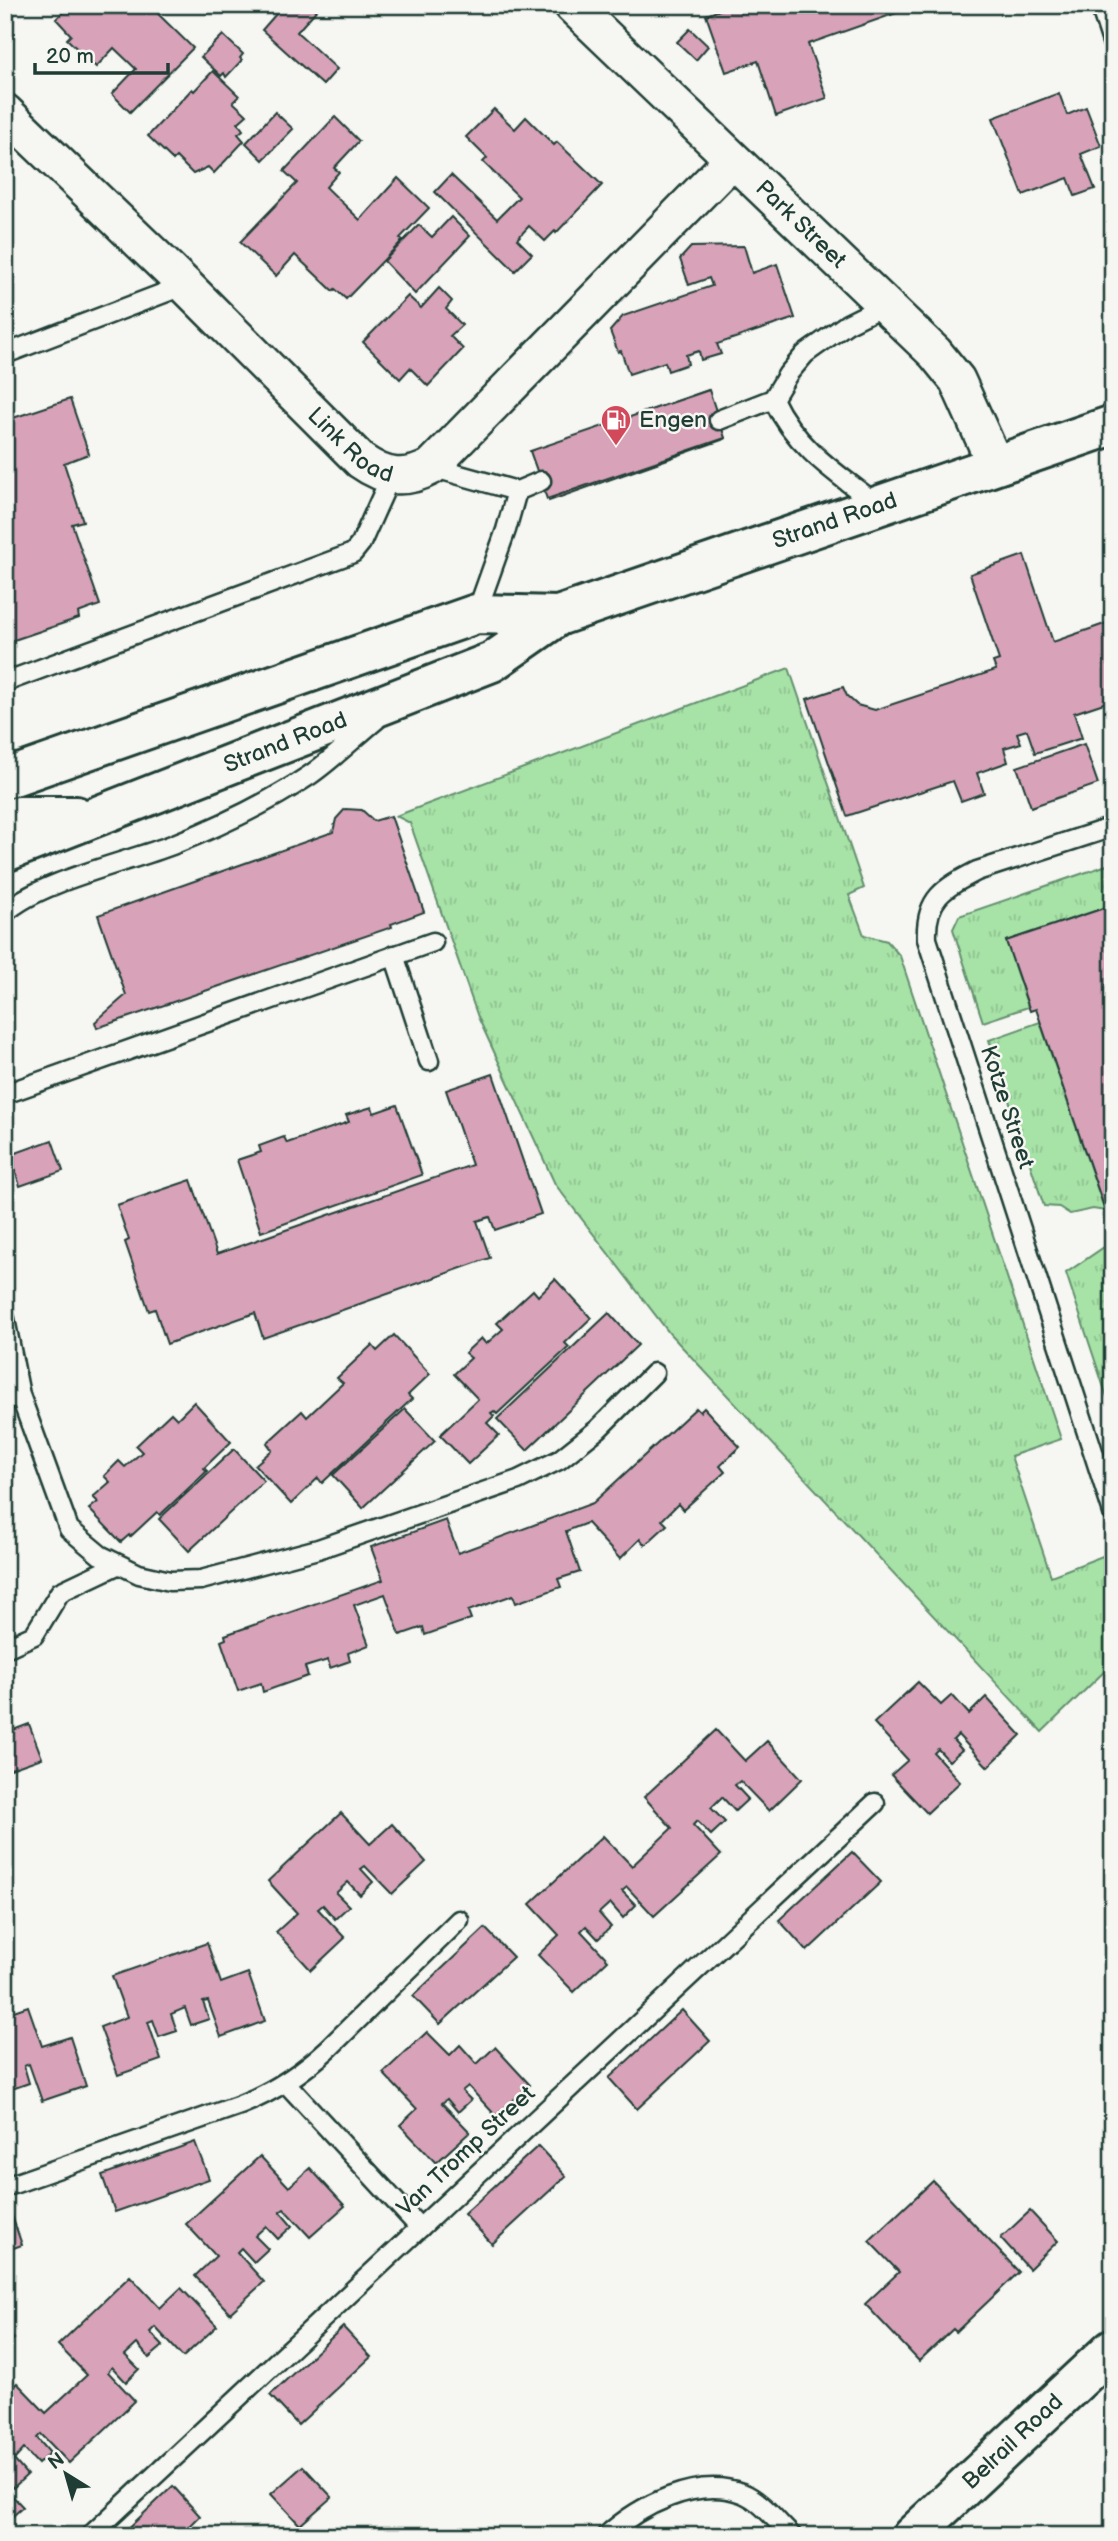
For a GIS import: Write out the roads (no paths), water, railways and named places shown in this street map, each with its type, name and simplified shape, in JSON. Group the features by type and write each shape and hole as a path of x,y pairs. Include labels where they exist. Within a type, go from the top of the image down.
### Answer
{"main road":[{"name":"Strand Road","path":"5,852 492,662 558,616 1113,425"},
{"name":"Strand Road","path":"5,779 476,614 558,616"},
{"path":"5,821 19,816 96,816"},
{"name":"Belrail Road","path":"912,2536 1113,2347"}],"street":[{"name":"Park Street","path":"572,5 935,353 957,380 996,466"},
{"name":"Link Road","path":"5,112 361,461 375,471 404,477 431,467 732,160"}],"lane":[{"path":"1100,5 1113,45"},
{"path":"5,354 184,285"},
{"path":"719,420 774,399 788,374 805,354 846,324 885,305"},
{"path":"774,399 784,423 802,444 878,505"},
{"path":"431,467 517,491 541,481"},
{"path":"5,682 353,553 361,543 391,476"},
{"path":"476,614 517,491"},
{"path":"5,913 14,904 49,887 172,845 249,812 311,774 408,693"},
{"name":"Kotze Street","path":"1113,827 977,871 961,879 936,898 929,910 926,927 927,939 1113,1513"},
{"path":"5,1094 433,942"},
{"path":"394,955 429,1061"},
{"path":"5,1319 13,1398 69,1529 100,1555 117,1565 139,1574 170,1581 201,1580 318,1549 518,1480 559,1460 598,1429 654,1373"},
{"path":"5,1645 10,1646 34,1635 60,1592 117,1565"},
{"name":"Van Tromp Street","path":"90,2536 874,1803"},
{"path":"5,2188 264,2096 286,2083 329,2048 459,1920"},
{"path":"286,2083 420,2228"},
{"path":"606,2536 644,2507 681,2492 702,2489 742,2493 756,2502 792,2536"}],"place":[{"name":"Engen","path":"616,447"}]}
